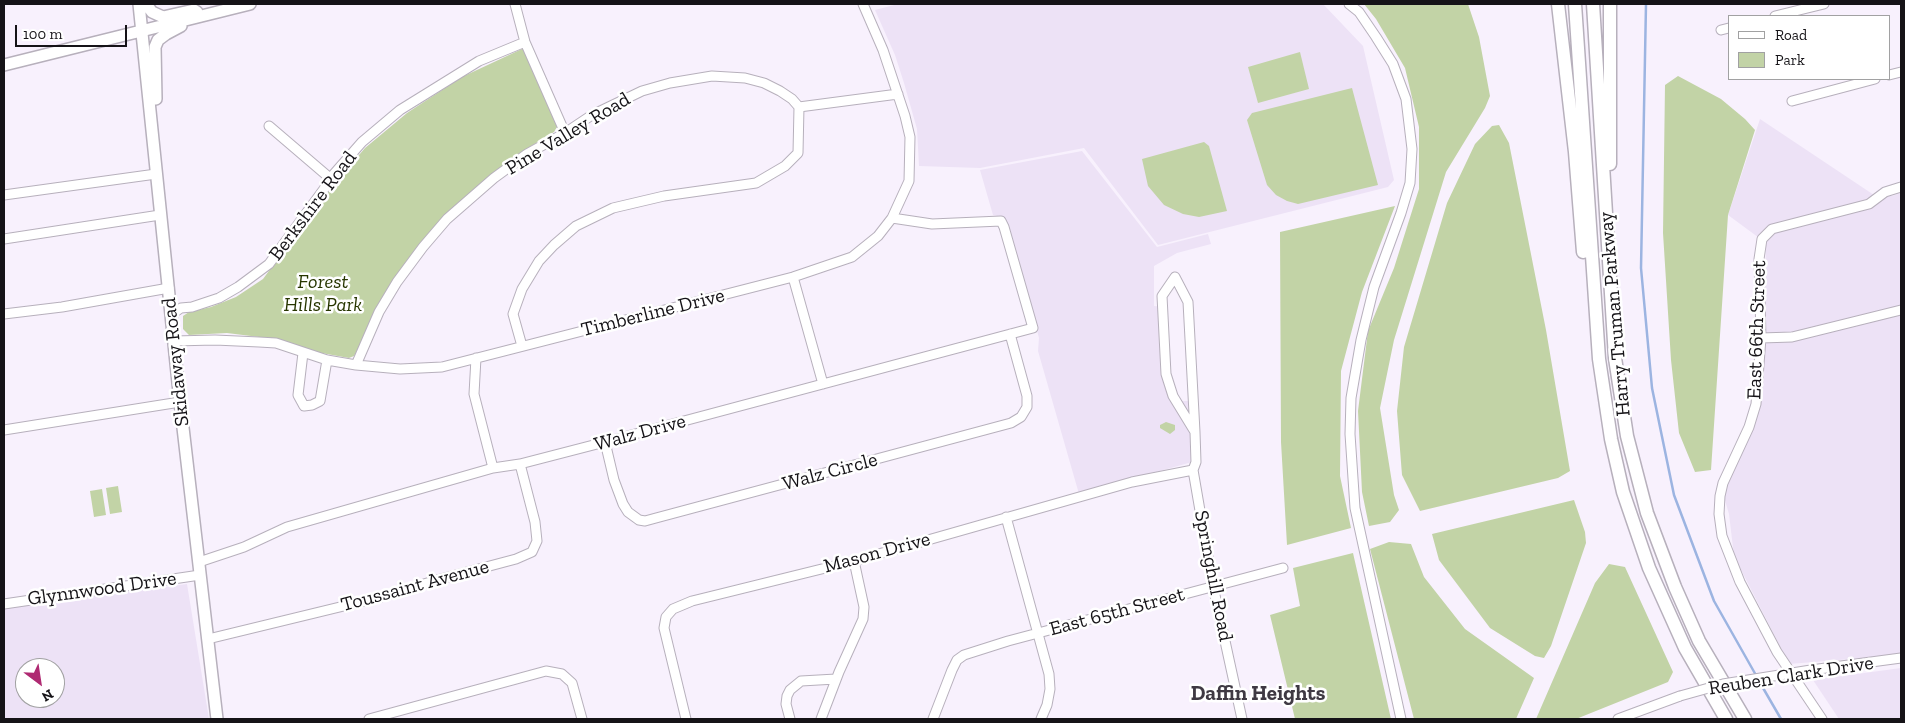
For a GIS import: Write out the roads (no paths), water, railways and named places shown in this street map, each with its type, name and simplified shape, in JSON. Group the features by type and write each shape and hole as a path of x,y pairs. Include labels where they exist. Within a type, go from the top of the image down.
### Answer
{"highway":[{"path":"1558,4 1575,152 1587,305 1595,360 1611,440"},
{"name":"Harry Truman Parkway","path":"1575,4 1599,359 1611,440 1623,492 1649,568 1685,648 1726,719"},
{"name":"Harry Truman Parkway","path":"1592,4 1615,358 1627,436 1655,538 1699,640 1745,719"},
{"path":"1608,256 1610,4"}],"main road":[{"name":"Skidaway Road","path":"139,4 180,402 217,719"},
{"path":"146,4 152,12 162,16 194,10 198,17"},
{"path":"4,65 250,4"},
{"path":"151,120 156,106 154,58 158,40 198,17"}],"street":[{"path":"515,4 526,42 565,133"},
{"name":"Timberline Drive","path":"174,341 260,342 276,344 327,360 356,364 400,369 442,367 793,277 852,257 878,236 892,218 909,181 910,137 883,50 863,4"},
{"path":"1349,4 1359,12 1393,64 1406,99 1412,149 1410,183 1402,213 1374,287 1361,340 1351,398 1350,434 1355,508 1400,719"},
{"path":"1779,15 1824,4"},
{"name":"Berkshire Road","path":"172,314 181,308 192,307 219,298 238,287 269,264 331,179 362,142 400,110 429,90 479,61 526,42"},
{"name":"Pine Valley Road","path":"356,364 379,312 397,282 441,226 494,178 527,154 565,133 592,115 642,90 712,76 744,78 764,83 780,91 799,108"},
{"path":"1792,101 1871,80"},
{"path":"522,346 513,314 522,288 539,261 576,226 613,208 664,196 756,183 784,166 798,153 799,108 898,94"},
{"path":"269,126 331,179"},
{"path":"4,195 156,174"},
{"name":"East 66th Street","path":"1822,719 1777,652 1740,582 1722,536 1719,514 1720,496 1723,483 1753,418 1758,390 1761,338 1759,259 1760,248 1766,234 1779,226 1869,204 1885,192 1901,187"},
{"path":"4,239 160,215"},
{"name":"Walz Drive","path":"199,562 244,547 288,526 493,468 520,464 1033,328 1001,221 932,224 892,218"},
{"path":"793,277 823,384"},
{"name":"Springhill Road","path":"1194,432 1173,396 1166,374 1162,296 1175,277 1188,302 1196,462 1193,470 1213,586 1242,719"},
{"path":"4,314 62,307 169,288"},
{"path":"1761,338 1792,336 1901,310"},
{"name":"Walz Circle","path":"604,442 614,480 628,512 637,520 645,521 666,516 1010,423 1021,417 1026,407 1027,396 1010,334"},
{"path":"303,353 298,395 304,406 320,401 327,360"},
{"path":"476,358 474,394 493,468"},
{"path":"4,430 180,402"},
{"name":"Toussaint Avenue","path":"208,639 381,597 516,559 532,552 537,540 535,522 520,464"},
{"name":"Mason Drive","path":"686,719 664,628 666,617 673,609 692,601 854,560 1132,482 1193,470"},
{"path":"1006,517 1049,674 1050,690 1041,719"},
{"path":"820,719 862,618 864,607 854,560"},
{"name":"East 65th Street","path":"933,719 957,660 964,655 1038,633 1283,568"},
{"name":"Glynnwood Drive","path":"4,604 200,574"},
{"name":"Reuben Clark Drive","path":"1618,719 1680,696 1723,684 1901,658"},
{"path":"369,719 546,671 562,674 572,683 582,719"},
{"path":"790,719 786,704 790,690 801,681 836,679"}],"waterway":[{"path":"1646,4 1641,268 1652,388 1674,495 1714,601 1757,677"},
{"path":"1759,681 1781,719"}],"district":[{"name":"Daffin Heights","path":"1258,694"}],"park label":[{"name":"Forest Hills Park","path":"323,294"}]}
